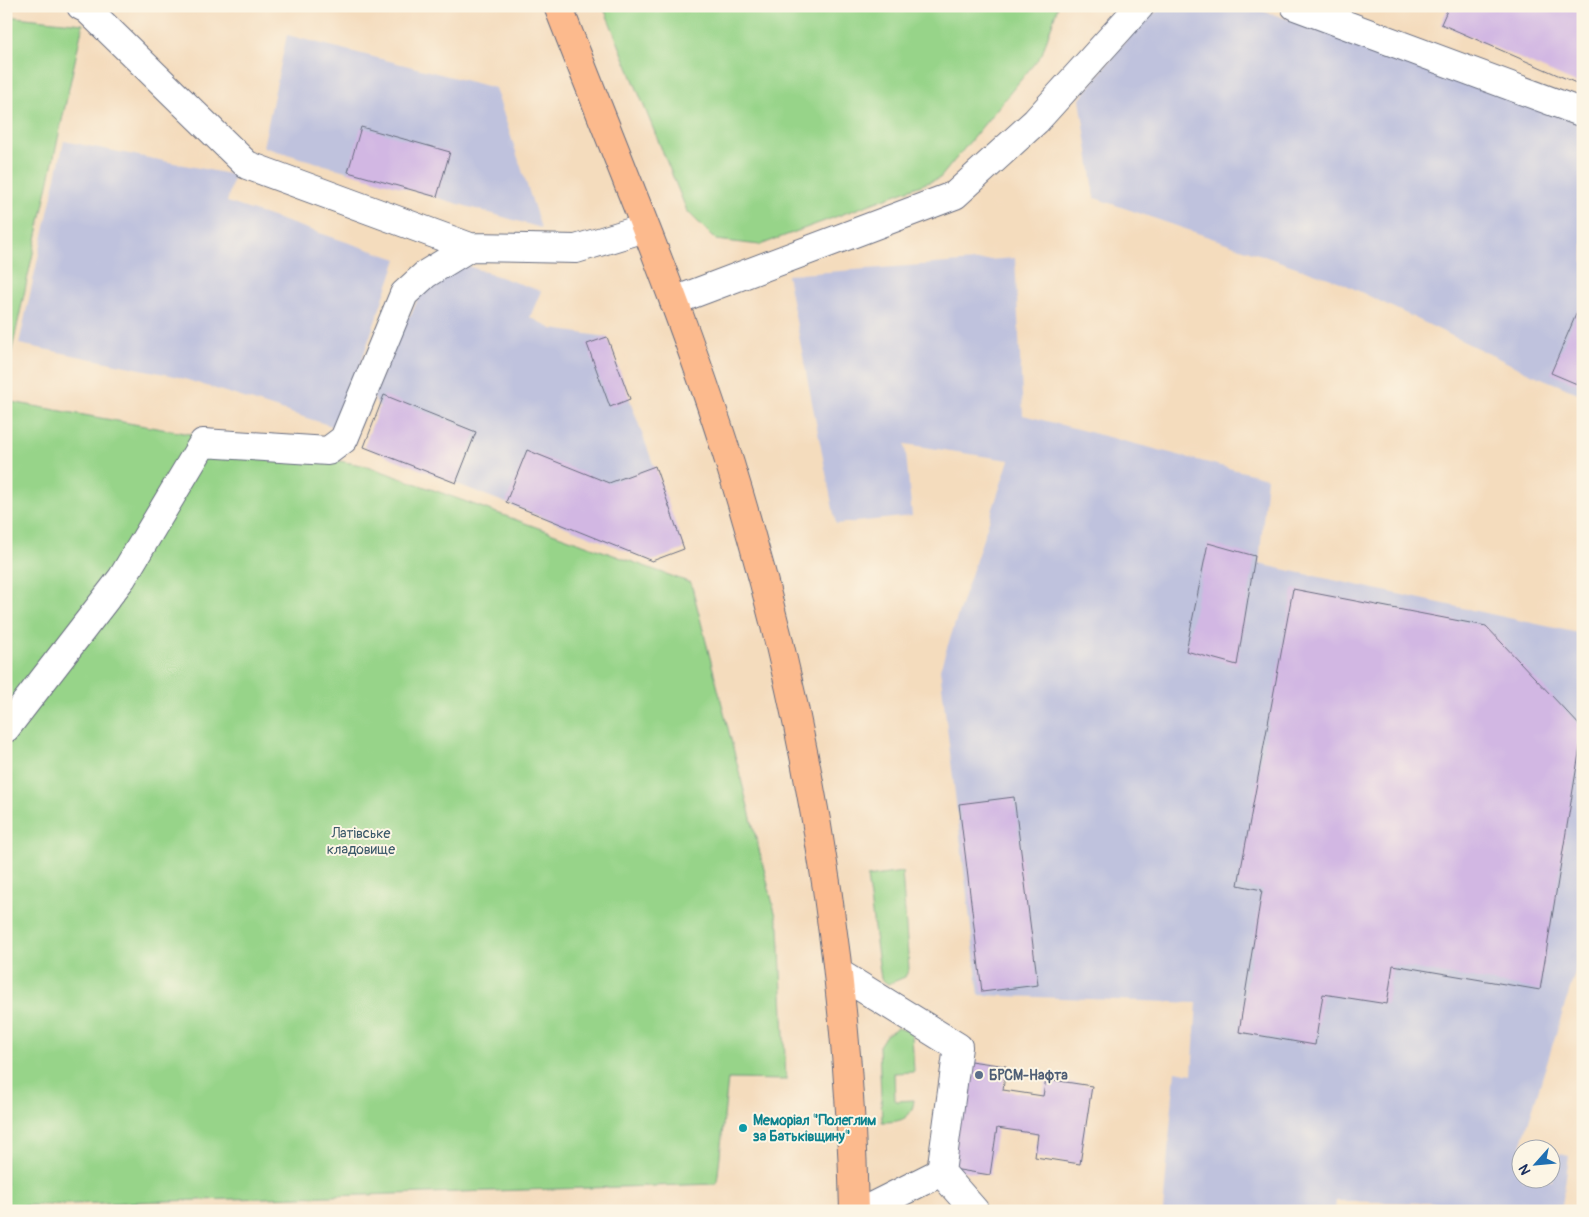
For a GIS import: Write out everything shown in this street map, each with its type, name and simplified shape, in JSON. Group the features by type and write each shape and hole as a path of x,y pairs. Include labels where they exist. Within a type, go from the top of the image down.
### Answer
{"highway":[{"path":"558,6 674,301 730,463 777,629 813,794 840,974 853,1132 854,1211"}],"street":[{"path":"81,6 87,9 246,165 470,247 576,249 644,228"},
{"path":"674,301 955,195 1036,121 1140,6"},
{"path":"1295,6 1583,113"},
{"path":"6,728 122,578 203,443 328,451 344,439 404,294 426,274 470,247"},
{"path":"840,974 958,1047 941,1172 975,1211"},
{"path":"863,1211 941,1172"}],"shaded area":[{"path":"1164,6 1246,6 1440,66 1583,125 1583,395 1529,373 1340,282 1095,198 1080,99 1137,26"},
{"path":"287,35 495,88 541,228 263,147"},
{"path":"64,141 234,175 227,202 397,259 338,428 175,376 19,344"},
{"path":"1015,258 1023,415 1267,478 1259,564 1583,634 1583,947 1523,1140 1512,1140 1512,1190 1562,1190 1562,1154 1569,1156 1562,1206 1336,1201 1335,1211 1163,1211 1175,1071 1192,1074 1197,1003 979,995 940,669 1009,460 905,444 912,516 836,524 787,275"},
{"path":"465,265 541,291 530,317 552,329 607,337 684,549 652,561 364,447 379,407 373,397 404,319 411,315 422,288"}],"green space":[{"path":"603,6 1058,6 1042,54 940,178 760,245 716,240 687,211"},
{"path":"6,16 83,24 6,377"},
{"name":"Латівське кладовище","path":"6,401 367,466 691,583 779,928 786,1080 728,1079 717,1184 6,1206"},
{"path":"902,872 909,969 905,977 888,984 881,979 867,877"},
{"path":"897,1028 909,1031 912,1035 914,1072 894,1073 895,1101 914,1100 913,1107 911,1112 904,1118 882,1122 879,1046 886,1035"}],"building":[{"path":"1449,6 1565,6 1583,14 1583,86 1441,24"},
{"path":"361,127 450,152 437,197 348,172"},
{"path":"1583,298 1583,369 1577,384 1551,373"},
{"path":"607,337 630,399 610,407 587,344"},
{"path":"384,395 476,432 456,483 364,447"},
{"path":"527,450 609,483 655,466 684,549 652,561 506,502"},
{"path":"1208,543 1255,556 1237,665 1186,651"},
{"path":"1293,589 1486,626 1583,729 1540,990 1393,965 1387,1004 1323,994 1315,1045 1239,1032 1262,890 1238,885"},
{"path":"1014,797 1038,985 982,992 959,804"},
{"path":"963,1060 1006,1066 1003,1090 1043,1096 1046,1079 1092,1086 1080,1164 1035,1157 1038,1134 997,1128 990,1175 947,1168"}],"place":[{"name":"БРСМ-Нафта","path":"979,1075"},
{"name":"Меморіал \"Полеглим за Батьківщину\"","path":"743,1128"}]}
